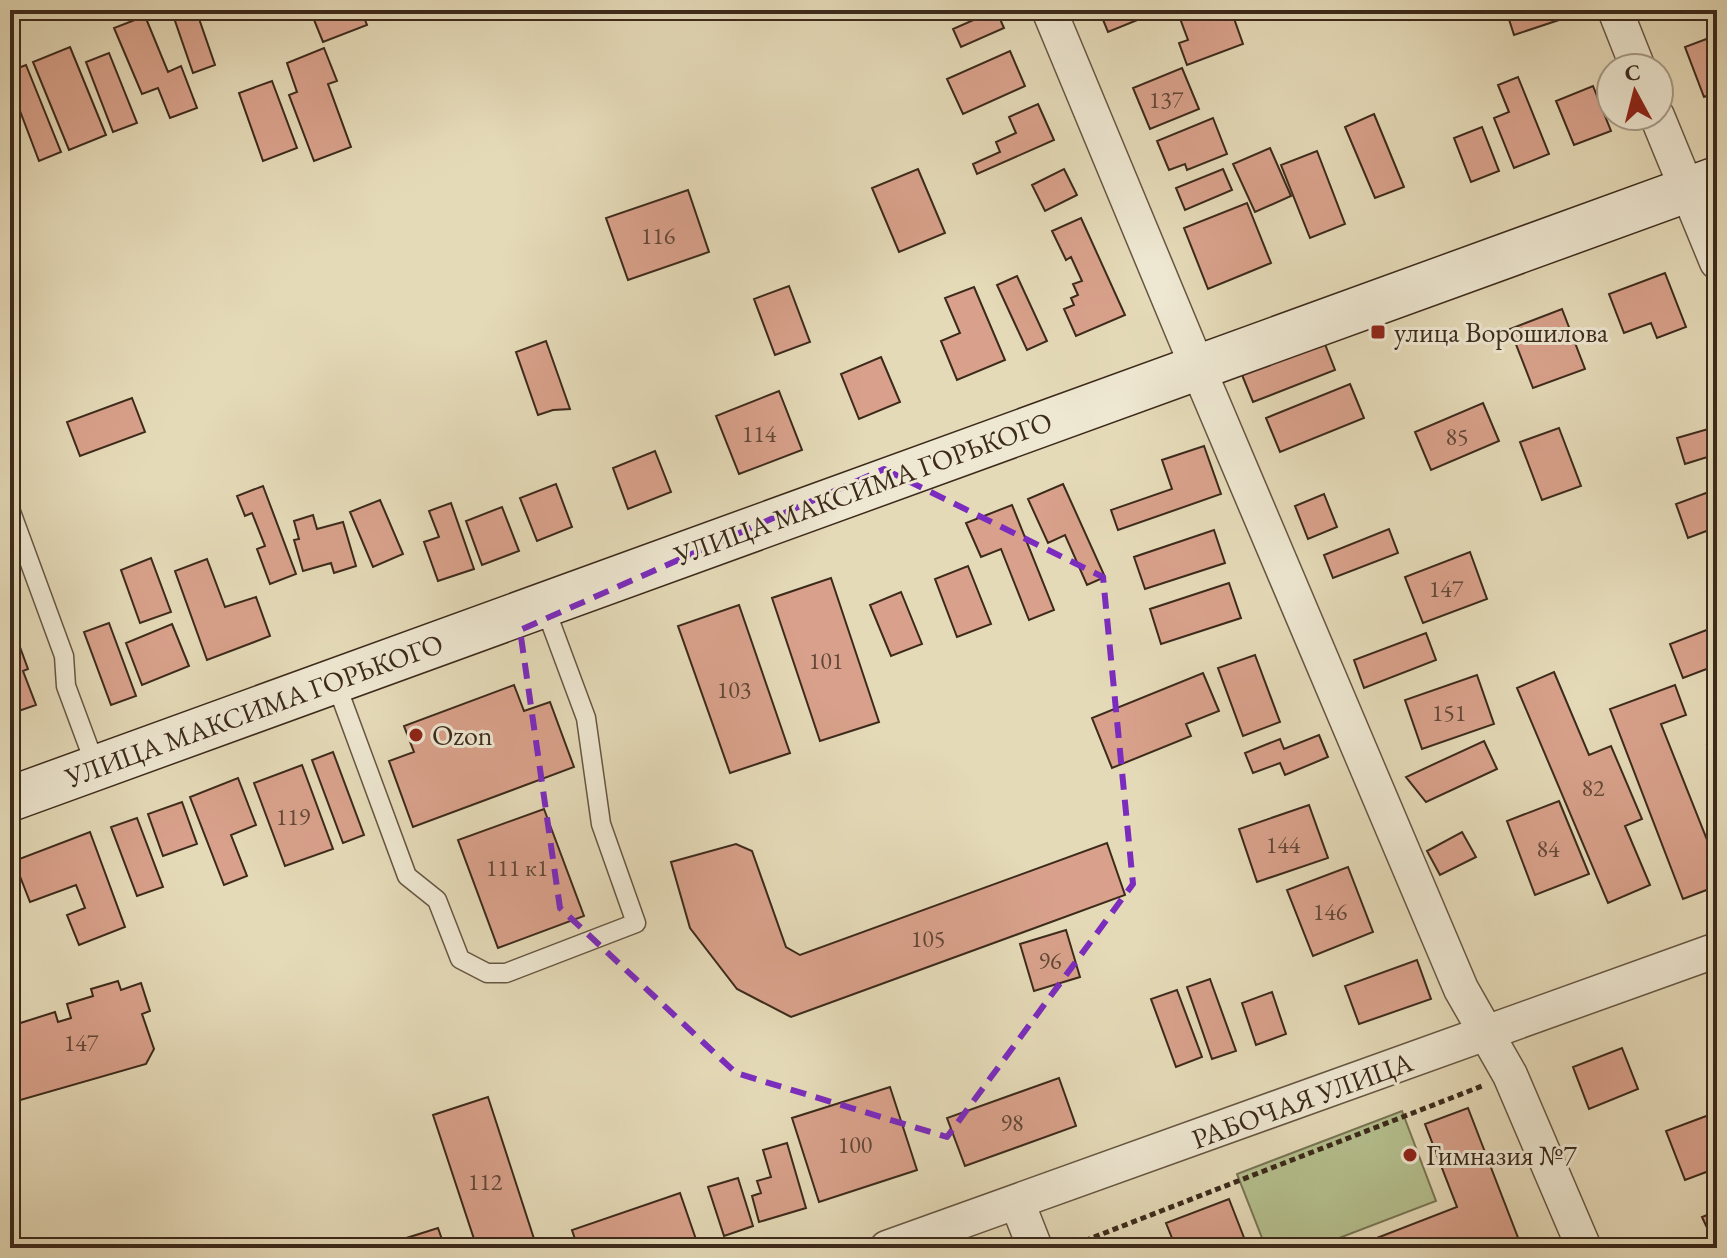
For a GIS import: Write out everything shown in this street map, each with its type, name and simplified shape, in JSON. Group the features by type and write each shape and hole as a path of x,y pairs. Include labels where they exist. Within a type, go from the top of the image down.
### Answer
{"main road":[{"name":"УЛИЦА МАКСИМА ГОРЬКОГО","path":"10,799 1702,185"}],"street":[{"path":"1049,10 1461,989 1510,1075 1584,1248"},
{"path":"1615,10 1632,52"},
{"path":"1667,132 1702,185 1717,262"},
{"name":"РАБОЧАЯ УЛИЦА","path":"887,1248 1717,950"},
{"path":"1017,1202 1035,1248"}],"lane":[{"path":"10,509 64,656 66,686 96,767"},
{"path":"335,681 407,876 437,900 460,959 487,973 506,973 636,923 601,824 586,718 544,604"}],"path":[{"path":"1065,1248 1510,1075"}],"highlighted area":[{"path":"884,469 1103,577 1133,884 947,1137 736,1073 560,908 520,630"}],"green space":[{"path":"1402,1111 1436,1201 1313,1248 1266,1248 1237,1174"}],"building":[{"path":"196,10 215,65 193,73 173,15"},
{"path":"310,10 361,10 367,25 323,42"},
{"path":"996,10 1004,28 961,47 953,29"},
{"path":"1099,10 1162,10 1108,32"},
{"path":"1186,10 1231,10 1243,44 1187,65 1179,43 1188,40 1178,13"},
{"path":"1405,10 1437,10 1409,20"},
{"path":"1506,10 1566,10 1568,17 1514,35"},
{"path":"145,16 168,72 181,66 197,108 170,118 158,88 142,94 114,28"},
{"path":"1717,35 1717,92 1704,97 1685,47"},
{"path":"70,47 106,135 69,150 33,62"},
{"path":"324,48 337,81 328,84 351,147 314,161 289,95 297,92 287,63"},
{"path":"1010,51 1025,86 963,114 947,79"},
{"path":"109,53 137,123 113,132 86,62"},
{"path":"26,65 61,152 39,161 20,111 12,114 10,110 10,71"},
{"path":"1182,68 1199,109 1150,129 1133,88"},
{"path":"1518,77 1549,154 1514,168 1494,118 1509,112 1498,85"},
{"path":"272,81 297,148 263,161 239,93"},
{"path":"1593,86 1595,132 1608,132 1574,145 1556,101"},
{"path":"1038,104 1054,140 977,174 973,164 1000,152 996,142 1016,133 1009,117"},
{"path":"1374,114 1404,187 1375,198 1345,127"},
{"path":"1213,118 1227,154 1187,170 1185,164 1169,170 1157,141"},
{"path":"1482,127 1499,171 1471,182 1454,138"},
{"path":"1270,148 1291,196 1255,212 1233,164"},
{"path":"1317,151 1345,224 1310,238 1281,165"},
{"path":"918,169 945,233 899,252 872,188"},
{"path":"1064,169 1077,195 1045,211 1032,185"},
{"path":"1223,169 1232,190 1185,210 1176,188"},
{"path":"688,190 709,252 628,280 606,218"},
{"path":"1247,203 1271,263 1208,289 1184,228"},
{"path":"1081,218 1125,315 1076,336 1064,309 1074,305 1071,298 1078,295 1073,284 1082,281 1071,257 1066,260 1052,231"},
{"path":"1665,273 1686,327 1657,338 1651,323 1624,333 1609,294"},
{"path":"1017,276 1047,341 1027,350 997,285"},
{"path":"789,286 810,342 775,355 754,299"},
{"path":"974,287 1005,360 957,380 941,341 960,333 945,298"},
{"path":"1562,309 1585,369 1533,388 1510,329"},
{"path":"1323,339 1335,370 1253,402 1240,370"},
{"path":"546,341 570,409 538,415 516,352"},
{"path":"881,357 900,402 859,419 841,374"},
{"path":"1350,384 1364,418 1280,452 1266,418"},
{"path":"779,391 802,450 739,474 716,416"},
{"path":"132,398 145,432 80,456 67,422"},
{"path":"1483,403 1499,441 1431,470 1415,432"},
{"path":"1715,427 1717,454 1685,464 1677,438"},
{"path":"1559,428 1581,486 1542,500 1520,442"},
{"path":"1204,446 1221,494 1118,530 1111,510 1172,489 1162,460"},
{"path":"655,451 671,492 628,509 613,468"},
{"path":"556,484 572,527 537,541 520,498"},
{"path":"1063,484 1105,577 1087,585 1065,535 1048,543 1028,499"},
{"path":"263,486 296,574 270,584 257,549 265,546 252,513 245,516 237,496"},
{"path":"1717,489 1717,527 1688,538 1676,504"},
{"path":"1324,494 1337,527 1308,539 1295,506"},
{"path":"380,500 403,554 373,567 350,512"},
{"path":"451,503 474,569 438,581 424,542 439,537 429,511"},
{"path":"1012,505 1054,610 1029,620 1001,549 981,557 966,523"},
{"path":"502,507 519,551 482,565 466,521"},
{"path":"313,515 317,529 343,522 356,566 334,573 331,563 303,571 294,540 299,539 294,521"},
{"path":"1389,529 1398,553 1333,578 1324,555"},
{"path":"1214,530 1225,563 1145,589 1134,557"},
{"path":"1470,552 1487,599 1423,623 1405,577"},
{"path":"151,558 171,612 140,623 121,570"},
{"path":"207,559 225,607 256,597 270,636 207,660 175,571"},
{"path":"968,566 991,624 957,637 935,579"},
{"path":"831,578 879,722 820,741 772,598"},
{"path":"1229,583 1241,618 1161,644 1150,609"},
{"path":"901,592 922,644 891,656 870,605"},
{"path":"739,605 790,753 730,773 678,626"},
{"path":"10,620 28,669 23,671 36,705 10,714"},
{"path":"109,623 136,696 111,705 84,632"},
{"path":"172,624 189,666 142,685 126,643"},
{"path":"1717,626 1717,665 1683,678 1670,644"},
{"path":"1426,633 1436,660 1364,688 1354,660"},
{"path":"1255,655 1280,722 1243,736 1218,668"},
{"path":"1554,672 1589,755 1611,746 1642,819 1625,826 1650,885 1608,903 1517,688"},
{"path":"1203,673 1219,711 1186,724 1191,736 1112,768 1092,718"},
{"path":"1477,675 1494,724 1422,749 1405,700"},
{"path":"514,685 524,711 550,702 574,767 413,827 389,761 414,752 404,726"},
{"path":"1675,685 1686,715 1661,724 1717,865 1717,886 1683,899 1610,709"},
{"path":"1319,735 1328,757 1285,775 1280,763 1253,773 1245,753 1280,739 1284,749"},
{"path":"1484,741 1497,769 1426,802 1406,777"},
{"path":"1717,742 1717,775 1716,775 1707,745"},
{"path":"333,752 364,835 343,843 312,760"},
{"path":"302,765 333,849 285,866 254,783"},
{"path":"238,778 256,825 231,835 247,876 224,885 190,797"},
{"path":"1559,801 1589,874 1535,895 1507,821"},
{"path":"182,802 197,844 163,856 148,814"},
{"path":"1309,805 1328,858 1257,882 1239,829"},
{"path":"544,809 584,916 498,948 458,840"},
{"path":"137,818 163,887 137,896 111,827"},
{"path":"90,832 125,927 79,945 67,915 85,908 76,885 30,902 14,861"},
{"path":"1462,832 1476,857 1440,875 1427,851"},
{"path":"1107,843 1125,895 791,1017 737,989 690,928 671,862 736,844 752,851 786,947 800,955"},
{"path":"1348,867 1373,932 1313,956 1287,890"},
{"path":"1066,930 1080,977 1034,991 1020,944"},
{"path":"1417,960 1431,999 1359,1024 1345,986"},
{"path":"1210,979 1236,1051 1212,1059 1187,987"},
{"path":"118,981 121,990 141,983 150,1011 142,1014 154,1049 146,1064 10,1103 10,1035 14,1034 11,1026 55,1012 58,1022 71,1018 67,1004 93,996 91,989"},
{"path":"1177,990 1202,1057 1176,1067 1151,999"},
{"path":"1272,992 1286,1034 1256,1045 1242,1003"},
{"path":"1622,1048 1638,1089 1589,1109 1573,1067"},
{"path":"1059,1078 1076,1126 965,1166 947,1118"},
{"path":"890,1087 917,1170 819,1202 792,1118"},
{"path":"488,1097 537,1248 477,1248 433,1115"},
{"path":"1468,1108 1522,1248 1351,1248 1457,1207 1425,1124"},
{"path":"1717,1112 1717,1168 1685,1180 1666,1131"},
{"path":"787,1143 806,1208 759,1222 752,1196 761,1193 757,1181 771,1177 763,1150"},
{"path":"738,1178 753,1226 724,1236 708,1187"},
{"path":"680,1193 699,1248 578,1248 572,1230"},
{"path":"1229,1199 1248,1248 1176,1248 1166,1223"},
{"path":"1717,1211 1717,1247 1716,1247 1702,1217"},
{"path":"438,1228 445,1248 399,1248 397,1241"}],"place":[{"name":"улица Ворошилова","path":"1378,332"},
{"name":"Ozon","path":"416,735"},
{"name":"Гимназия №7","path":"1410,1155"}]}
